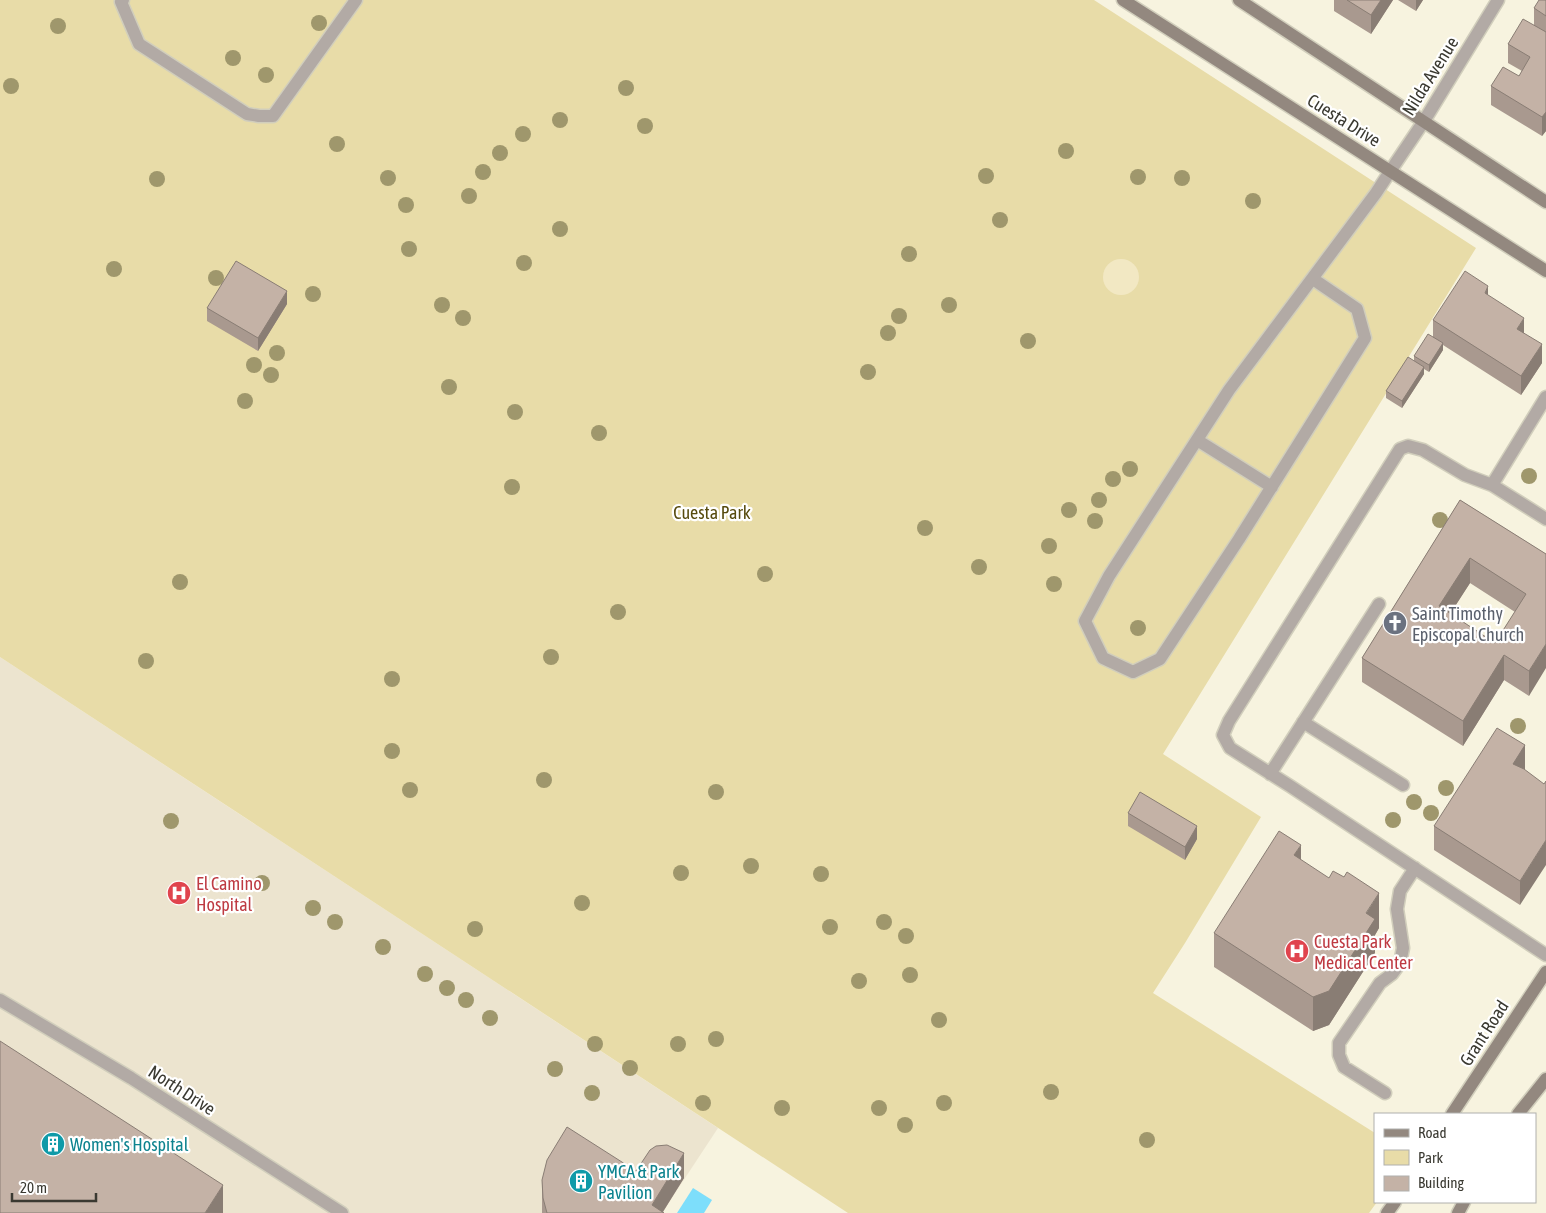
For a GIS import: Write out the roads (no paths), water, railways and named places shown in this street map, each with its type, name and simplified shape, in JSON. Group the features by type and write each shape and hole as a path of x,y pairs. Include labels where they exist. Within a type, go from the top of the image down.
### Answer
{"main road":[{"name":"Cuesta Drive","path":"1122,0 1546,270"},
{"path":"1239,0 1546,202"},
{"name":"Grant Road","path":"1453,1113 1546,972"},
{"path":"1519,1113 1546,1079"}],"street":[{"path":"122,0 121,2 139,44 247,114 274,116 356,0"},
{"name":"Nilda Avenue","path":"1272,487 1160,659 1132,672 1103,658 1085,621 1109,576 1229,390 1376,193 1424,121 1498,0"},
{"path":"1197,440 1272,487 1365,338 1357,309 1313,279"},
{"path":"1492,485 1546,397"},
{"path":"1546,519 1492,485 1465,475 1423,450 1408,446 1400,449 1229,721 1223,736 1230,748 1546,955"},
{"path":"1270,774 1379,604"},
{"path":"1303,722 1403,785"},
{"path":"1386,1093 1344,1067 1338,1056 1339,1043 1380,984 1392,974 1400,963 1403,948 1398,910 1400,891 1415,868"},
{"name":"North Drive","path":"0,1000 131,1078 342,1213"}],"water":[{"path":"693,1188 712,1200 704,1213 677,1213"}],"place":[{"name":"Saint Timothy Episcopal Church","path":"1395,623"},
{"name":"El Camino Hospital","path":"179,893"},
{"name":"Cuesta Park Medical Center","path":"1297,951"},
{"name":"Women's Hospital","path":"53,1144"},
{"name":"YMCA & Park Pavilion","path":"581,1181"}],"park label":[{"name":"Cuesta Park","path":"712,512"}]}
